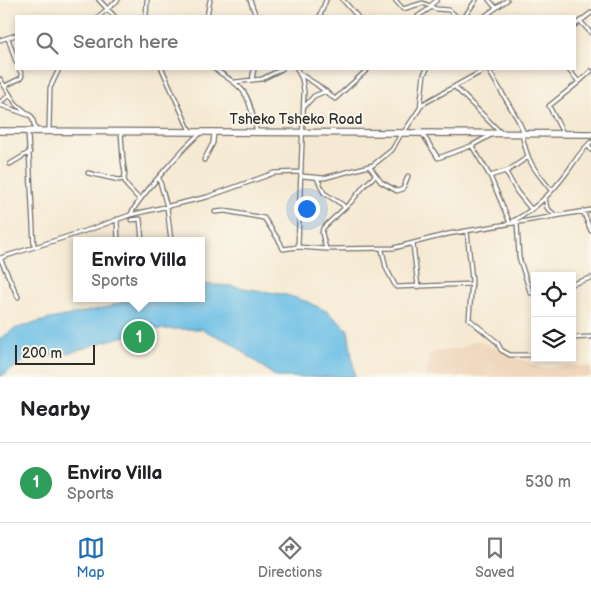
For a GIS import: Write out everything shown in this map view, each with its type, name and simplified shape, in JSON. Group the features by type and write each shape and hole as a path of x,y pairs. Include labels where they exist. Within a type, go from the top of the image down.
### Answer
{"highway":[{"name":"Tsheko Tsheko Road","path":"0,131 591,134"}],"street":[{"path":"98,0 113,15"},
{"path":"100,15 118,0"},
{"path":"146,15 147,0"},
{"path":"207,15 210,0"},
{"path":"250,0 256,15"},
{"path":"320,15 326,0"},
{"path":"343,0 356,15"},
{"path":"395,0 398,6 403,9 423,3 431,7 448,10 455,15"},
{"path":"419,15 437,0"},
{"path":"467,15 476,0"},
{"path":"489,0 496,8"},
{"path":"486,15 507,0"},
{"path":"576,24 591,13"},
{"path":"580,21 591,33"},
{"path":"0,40 15,35"},
{"path":"8,38 15,59"},
{"path":"5,85 21,78 22,75 20,70"},
{"path":"49,131 50,88 59,70"},
{"path":"162,70 190,131"},
{"path":"216,70 244,91 248,98 256,132"},
{"path":"252,81 254,70"},
{"path":"234,82 262,79 280,70"},
{"path":"298,70 304,91 298,247"},
{"path":"300,74 312,80 335,99 367,70"},
{"path":"420,70 424,74"},
{"path":"18,297 0,258 117,220 207,197 274,173 301,174 317,178 333,176 369,166 380,160 392,150 416,116 421,105 424,74 426,70"},
{"path":"421,105 485,70"},
{"path":"488,70 518,120 528,157 534,170 551,190"},
{"path":"569,70 579,82"},
{"path":"563,134 549,106 591,71"},
{"path":"0,73 16,104 31,116 36,131"},
{"path":"0,79 5,85"},
{"path":"454,87 501,133"},
{"path":"303,107 314,96 326,91"},
{"path":"10,95 0,103 31,116"},
{"path":"28,131 34,247"},
{"path":"121,131 124,179 140,200"},
{"path":"131,217 140,200 195,138 204,132"},
{"path":"204,160 213,143 214,132"},
{"path":"422,133 437,158 472,146 493,133"},
{"path":"590,144 591,150"},
{"path":"510,222 531,209 561,181 576,158 590,144"},
{"path":"472,146 490,176 510,222"},
{"path":"10,164 30,152"},
{"path":"490,176 506,172 528,157"},
{"path":"369,166 381,182 397,191 403,189 408,176"},
{"path":"506,172 517,192 531,209"},
{"path":"88,173 119,180 124,179"},
{"path":"326,249 322,230 376,175"},
{"path":"159,178 161,192 167,207 170,237"},
{"path":"317,178 324,193 343,205 344,208"},
{"path":"545,196 548,208 556,216"},
{"path":"215,212 225,211 266,219 282,249 298,247 382,249 413,244 448,234 510,222 591,210"},
{"path":"583,211 591,231"},
{"path":"131,217 140,219 142,237"},
{"path":"117,220 118,237"},
{"path":"517,222 520,261 531,294"},
{"path":"467,231 472,284 469,319 496,342 501,350 510,355 531,354"},
{"path":"413,244 418,287"},
{"path":"382,249 386,268 394,286 418,287 472,284"},
{"path":"576,283 591,278"},
{"path":"576,338 591,337"}],"shaded area":[{"path":"477,340 543,369 569,365 591,367 591,377 426,377 430,353 462,348"}],"water":[{"path":"205,284 231,286 287,295 308,302 328,312 348,330 355,377 276,377 230,342 201,329 157,329 113,339 69,353 26,360 0,377 0,339 14,329 122,302 205,302"}],"place":[{"name":"Enviro Villa","path":"139,337"}]}
